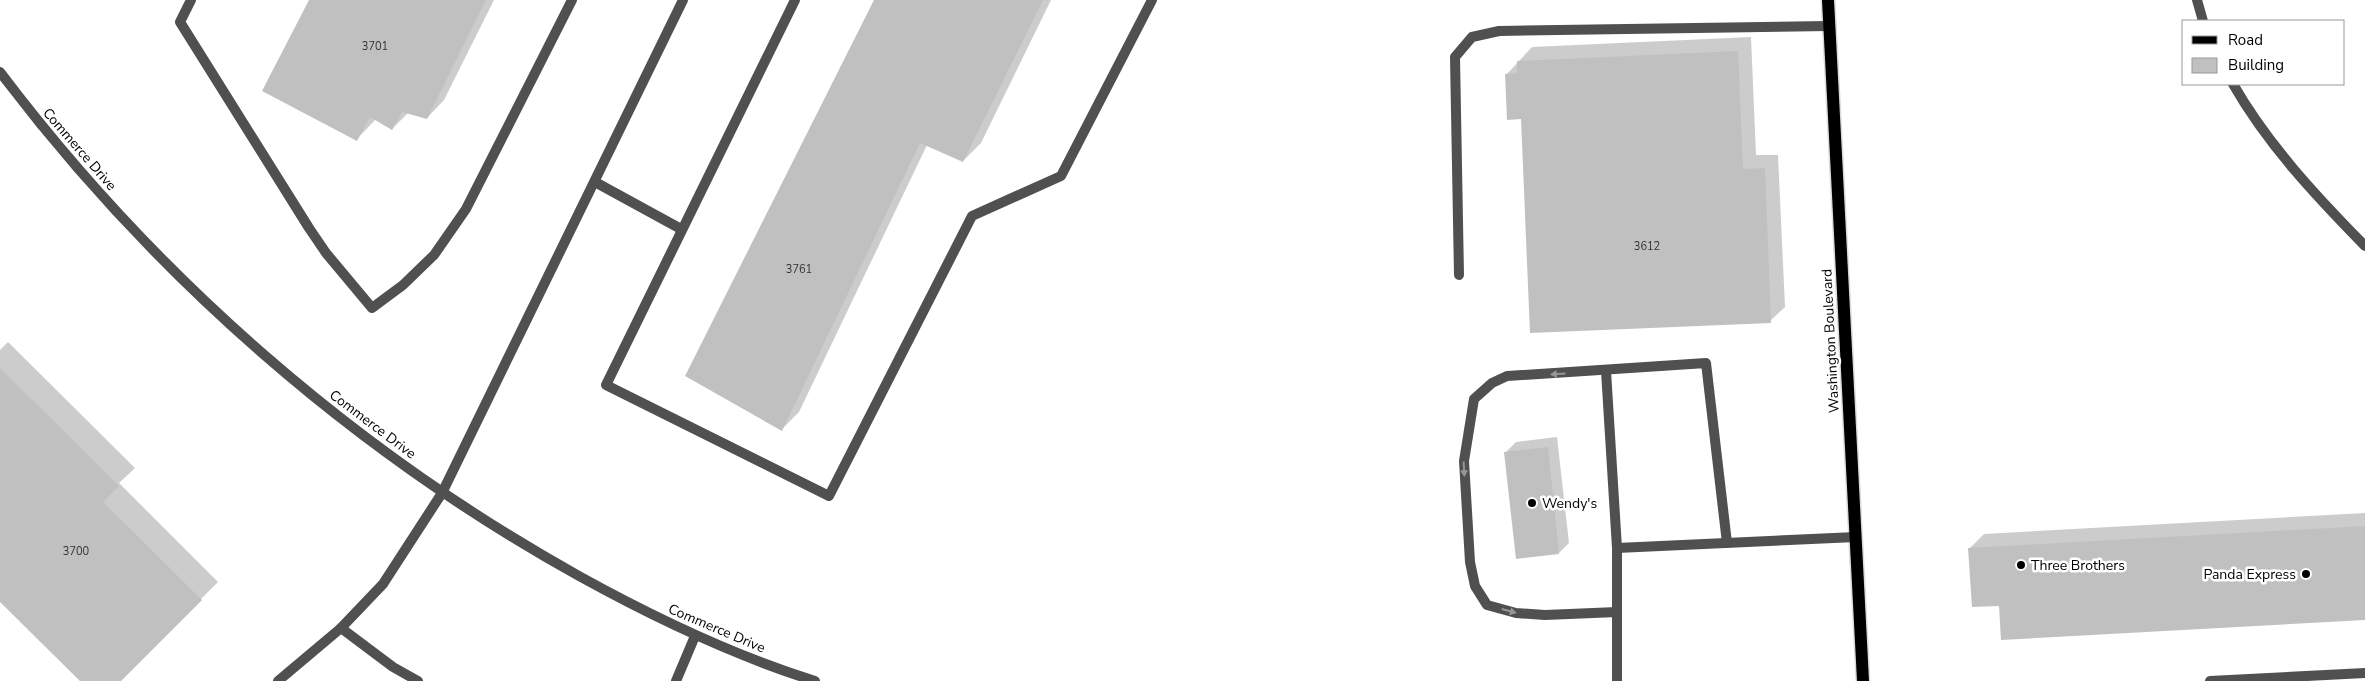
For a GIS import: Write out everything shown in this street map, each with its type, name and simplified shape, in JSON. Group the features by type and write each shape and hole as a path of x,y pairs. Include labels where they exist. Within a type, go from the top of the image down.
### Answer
{"main road":[{"name":"Washington Boulevard","path":"1828,0 1863,681"}],"street":[{"path":"191,0 180,22 314,237 372,308 404,285 434,255 466,210 572,0"},
{"path":"278,681 340,628 382,584 442,493 683,0"},
{"path":"795,0 606,385 829,496 972,216 1061,176 1152,0"},
{"path":"2197,0 2204,20"},
{"path":"1459,275 1455,57 1472,37 1499,31 1829,26"},
{"name":"Commerce Drive","path":"0,72 44,130 128,225 222,317 338,416 442,493 520,543 695,636 815,681"},
{"path":"2234,85 2254,119 2287,161 2324,204 2365,246"},
{"path":"595,182 681,229"},
{"path":"1617,612 1544,615 1516,613 1487,605 1475,586 1470,562 1464,461 1474,399 1492,383 1507,376 1706,363 1727,543"},
{"path":"1606,371 1617,548 1617,681"},
{"path":"1617,548 1856,537"},
{"path":"340,628 393,667 418,681"},
{"path":"676,681 695,636"},
{"path":"2210,681 2365,673"}],"building":[{"path":"309,0 486,0 427,119 402,112 392,130 370,117 357,141 262,91"},
{"path":"874,0 1043,0 963,162 920,143 782,431 685,376"},
{"path":"1738,51 1743,169 1765,168 1771,323 1530,333 1521,119 1507,120 1505,74 1517,73 1517,61"},
{"path":"0,368 119,486 103,502 202,600 121,681 80,681 0,602"},
{"name":"Wendy's","path":"1548,447 1559,554 1516,559 1504,452"},
{"path":"2365,526 2365,620 2001,640 1999,606 1972,607 1968,548"}],"place":[{"name":"Wendy's","path":"1532,503"},
{"name":"Three Brothers","path":"2021,565"},
{"name":"Panda Express","path":"2306,574"}]}
